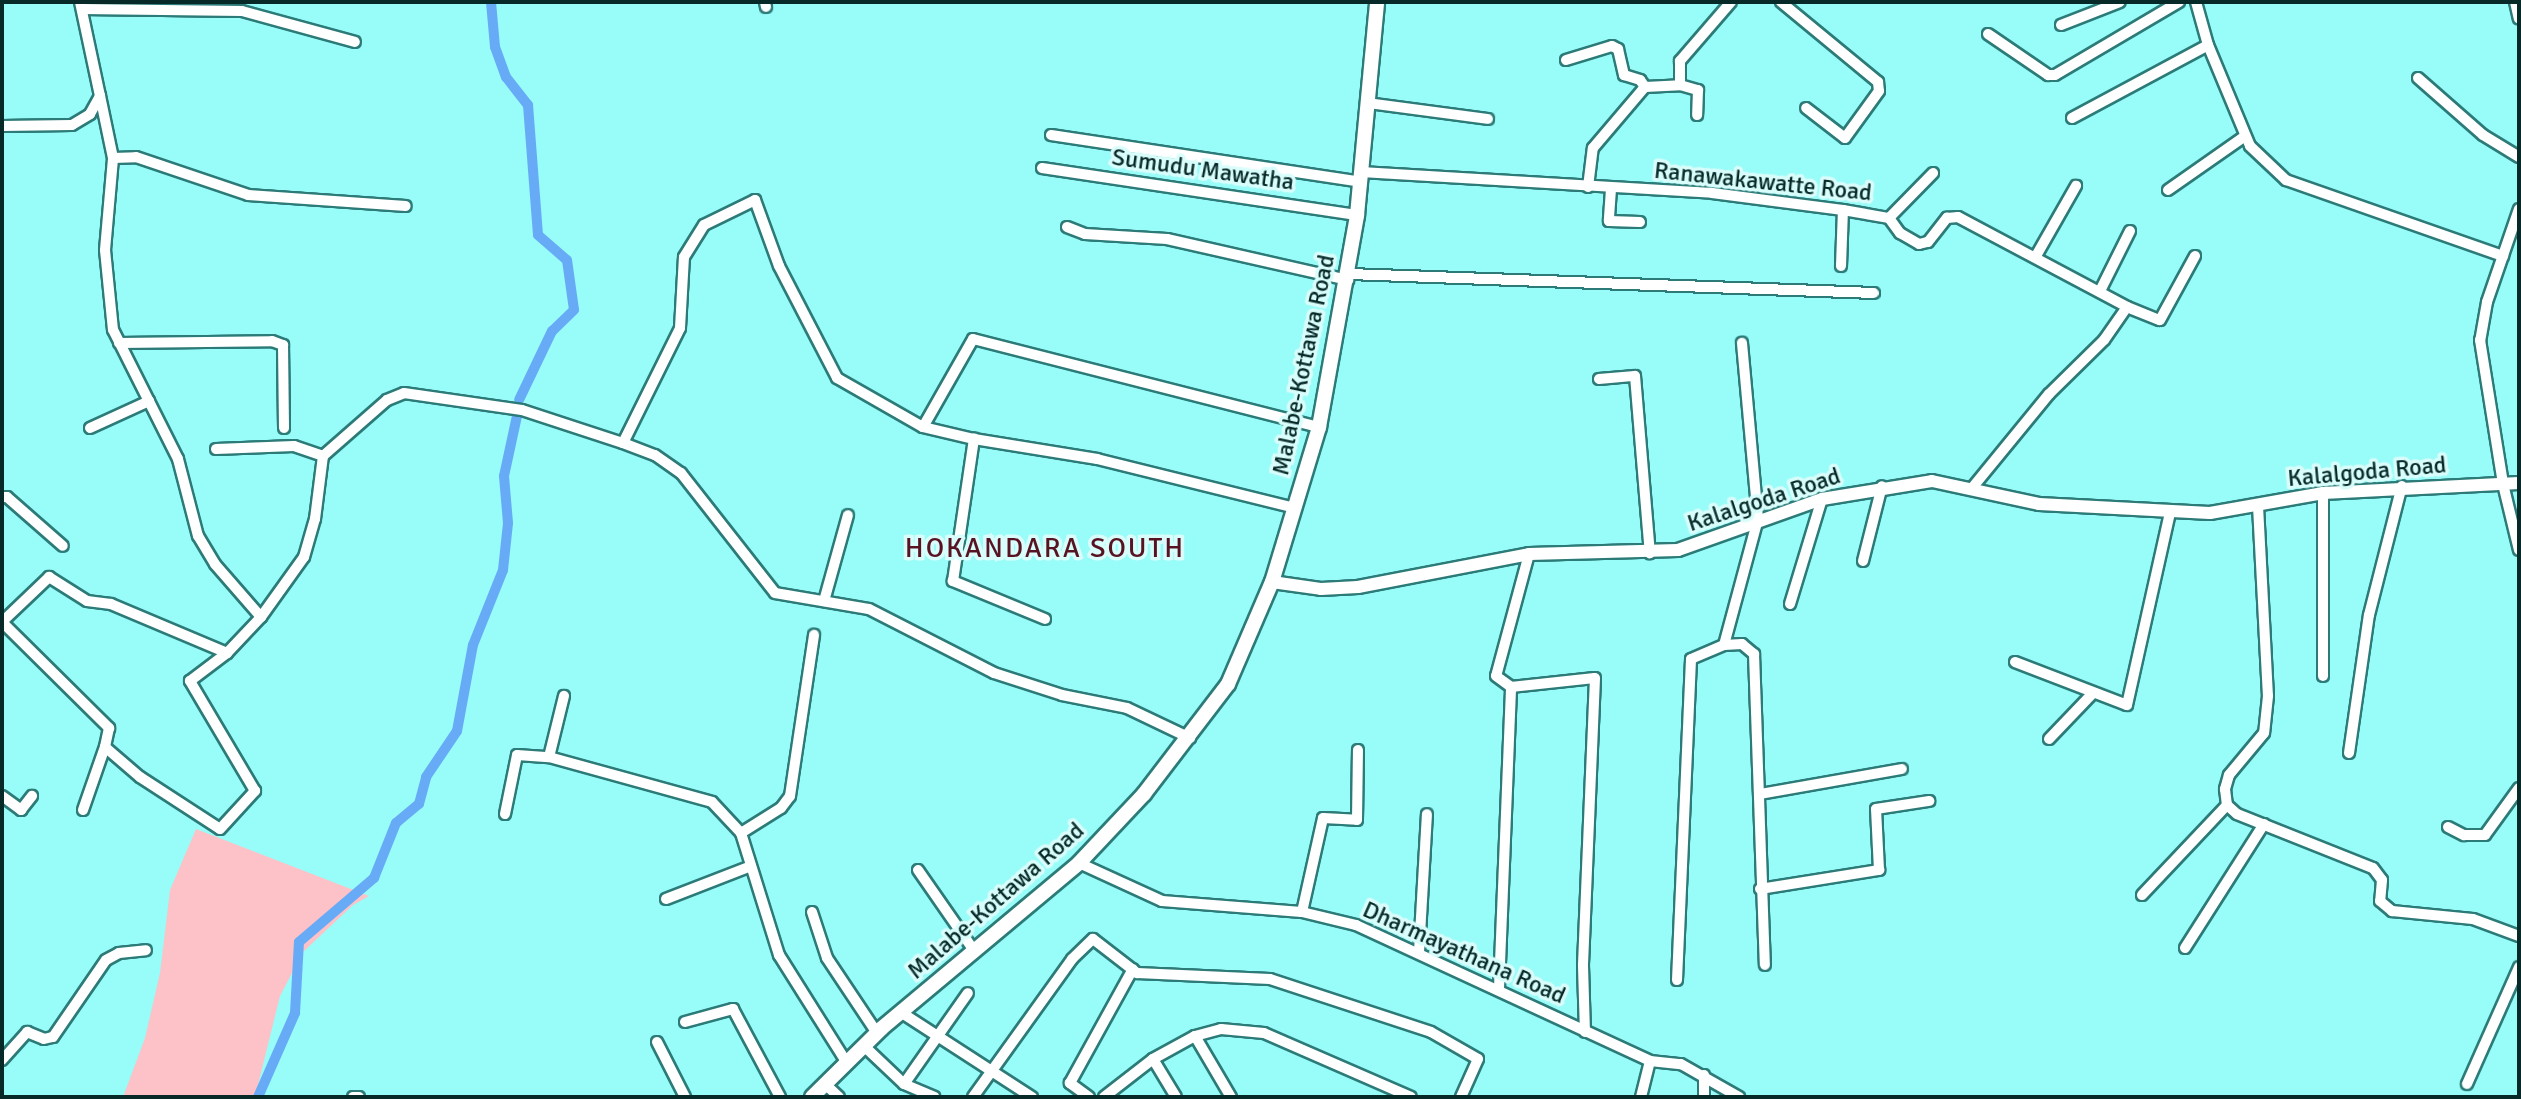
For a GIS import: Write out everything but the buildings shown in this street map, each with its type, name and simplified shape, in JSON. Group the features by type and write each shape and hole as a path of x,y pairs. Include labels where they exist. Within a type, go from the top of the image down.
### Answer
{"main road":[{"name":"Malabe-Kottawa Road","path":"812,1097 877,1033 1079,863 1190,738 1228,684 1272,582 1319,428 1357,215 1377,2"}],"street":[{"path":"1680,85 1680,61 1731,2"},
{"path":"1781,2 1878,82 1879,91 1845,138 1806,108"},
{"path":"2061,25 2120,2"},
{"path":"1988,34 2048,75 2055,75 2179,2"},
{"path":"2196,2 2208,45 2245,136 2286,180 2503,256"},
{"path":"2515,2 2519,19"},
{"path":"261,617 215,564 198,536 178,459 113,330 105,250 113,158 81,5 243,6 355,42"},
{"path":"2072,118 2208,45"},
{"path":"1566,60 1612,46 1618,49 1624,75 1645,87 1680,85 1698,90 1697,115"},
{"path":"2418,78 2483,135 2519,157"},
{"path":"1588,187 1593,148 1645,87"},
{"path":"2,126 72,125 90,114 100,96"},
{"path":"1368,103 1488,119"},
{"name":"Ranawakawatte Road","path":"1051,135 1361,177 1712,193 1889,218 1900,233 1919,244 1928,242 1947,218 1958,217 2036,256 2127,307 2160,320 2195,256"},
{"path":"2168,190 2245,136"},
{"path":"113,158 136,157 248,195 406,206"},
{"name":"Sumudu Mawatha","path":"1042,167 1357,215"},
{"path":"1889,218 1933,173"},
{"path":"2036,256 2076,186"},
{"path":"1611,189 1609,221 1640,222"},
{"path":"623,443 680,328 684,257 704,225 755,200 779,266 838,377 923,427 974,439 1097,459 1295,508"},
{"path":"2519,209 2480,340 2503,484 2519,550"},
{"path":"1841,266 1843,210"},
{"path":"1067,227 1086,234 1167,239 1348,277 1874,293"},
{"path":"2100,291 2130,232"},
{"path":"1972,488 2049,394 2104,340 2127,307"},
{"path":"923,427 973,339 1319,428"},
{"path":"119,343 272,341 283,345 284,428"},
{"path":"1724,645 1758,519 1742,343"},
{"path":"1599,379 1635,376 1650,553"},
{"path":"105,747 140,777 220,829 255,791 190,681 227,653 261,617 304,557 315,519 323,456 387,400 404,393 522,410 655,456 681,473 775,593 869,609 994,673 1062,695 1128,708 1190,738"},
{"path":"90,428 149,401"},
{"path":"974,439 953,581 1045,619"},
{"path":"216,449 294,446 323,456"},
{"name":"Kalalgoda Road","path":"1272,582 1321,589 1358,587 1530,554 1650,553 1718,538 1758,519 1822,499 1882,485 1932,481 2039,504 2170,513 2210,513 2323,493 2402,486 2519,484"},
{"path":"1863,561 1882,485"},
{"path":"2349,753 2369,615 2402,486"},
{"path":"2323,493 2323,676"},
{"path":"2,498 7,497 63,546"},
{"path":"1790,604 1822,499"},
{"path":"2258,506 2268,696 2264,733 2229,775 2225,789 2227,805 2237,814 2373,868 2382,880 2381,901 2392,911 2473,919 2519,936"},
{"path":"2015,662 2127,705 2170,513"},
{"path":"824,601 848,515"},
{"path":"1530,554 1496,676 1511,687 1595,678 1583,966 1585,1032"},
{"path":"83,810 109,728 2,621 49,578 87,601 111,604 227,653"},
{"path":"741,833 781,808 790,796 814,635"},
{"path":"1677,980 1691,659 1724,645 1742,644 1754,654 1760,794 1760,889 1765,965"},
{"path":"1499,988 1511,687"},
{"path":"2049,739 2093,693"},
{"path":"549,757 564,696"},
{"path":"1302,912 1323,818 1357,820 1358,750"},
{"path":"505,814 517,755 549,757 712,802 741,833 779,955 846,1063"},
{"path":"1760,794 1902,769"},
{"path":"2448,827 2464,835 2485,835 2519,788"},
{"path":"2,796 21,810 32,796"},
{"path":"1760,889 1879,870 1875,809 1929,801"},
{"path":"2142,895 2227,805"},
{"path":"1419,952 1427,814"},
{"path":"2185,948 2264,824"},
{"name":"Dharmayathana Road","path":"1079,863 1162,901 1302,912 1356,925 1499,988 1585,1032 1650,1061 1681,1063 1704,1074 1739,1097"},
{"path":"666,899 751,866"},
{"path":"918,870 975,951"},
{"path":"811,912 827,958 877,1033"},
{"path":"973,1097 993,1073 1072,959 1093,939 1133,970 1270,979 1431,1032 1478,1059 1461,1097"},
{"path":"2,1060 27,1031 44,1039 52,1037 106,960 119,953 146,950"},
{"path":"2467,1084 2519,967"},
{"path":"1089,1097 1070,1083 1133,970"},
{"path":"904,1084 968,993"},
{"path":"685,1022 733,1009 780,1097"},
{"path":"902,1013 1032,1097"},
{"path":"1104,1097 1153,1059 1195,1036 1222,1029 1264,1033 1396,1094 1411,1097"},
{"path":"1195,1036 1230,1095 1239,1097"},
{"path":"657,1042 685,1097"},
{"path":"864,1046 904,1084 934,1097"},
{"path":"1153,1059 1176,1097"},
{"path":"1641,1097 1650,1061"},
{"path":"1704,1074 1704,1097"},
{"path":"1715,1083 1719,1097"},
{"path":"825,1084 839,1097"},
{"path":"353,1097 359,1097"}],"shaded area":[{"path":"196,829 369,896 353,905 303,952 280,996 255,1097 123,1097 145,1038 160,973 170,890"}],"waterway":[{"path":"491,2 495,47 506,77 528,105 538,235 567,260 574,310 552,331 519,400"},
{"path":"258,1097 295,1013 299,942 374,878 396,823 419,804 426,777 457,731 473,645 503,570 508,523 504,476 517,416"}],"district":[{"name":"HOKANDARA SOUTH","path":"1045,548"}]}
